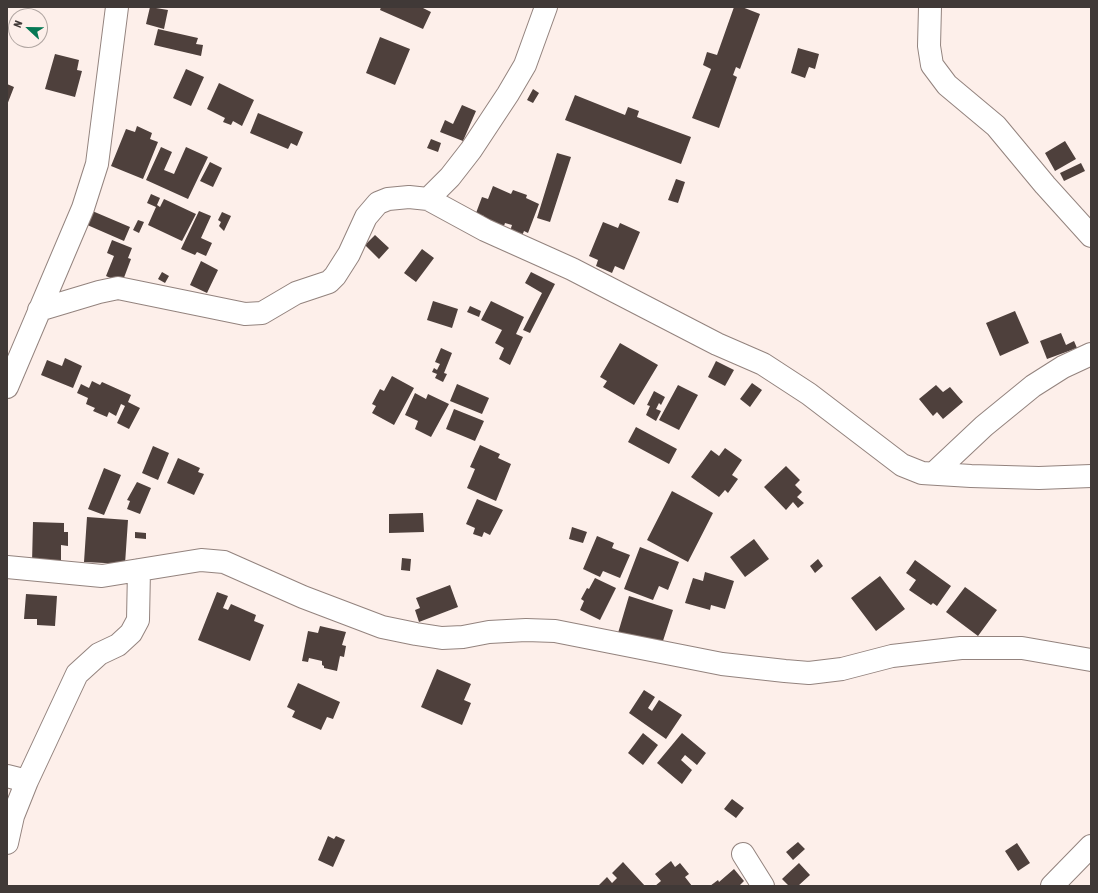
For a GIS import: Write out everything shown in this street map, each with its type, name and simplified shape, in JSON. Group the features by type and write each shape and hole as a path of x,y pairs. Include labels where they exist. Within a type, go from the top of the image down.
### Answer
{"street":[{"path":"7,387 83,208 97,164 117,7"},
{"path":"428,199 450,176 471,150 508,94 525,65 546,7"},
{"path":"930,7 929,46 932,65 947,85 996,126 1045,185 1091,236"},
{"path":"39,310 118,288 245,314 262,313 296,293 329,282 335,276 349,254 366,217 378,203 388,199 408,197 428,199 485,230 572,270 718,344 763,364 814,398 902,465 922,473 1039,478 1091,476"},
{"path":"934,473 984,426 1033,386 1063,367 1091,354"},
{"path":"7,567 44,572 102,576 201,560 224,562 303,597 375,624 416,634 442,638 463,637 489,632 526,630 555,631 722,664 786,671 809,672 842,669 892,656 961,648 1022,648 1091,660"},
{"path":"7,843 13,816 17,779 77,674 99,654 118,645 131,633 138,620 139,570"},
{"path":"1052,886 1091,846"},
{"path":"743,854 763,886"}],"building":[{"path":"150,7 168,10 164,29 146,24"},
{"path":"381,7 421,7 431,12 423,29 380,10"},
{"path":"734,7 742,7 760,14 740,69 736,67 733,75 737,77 719,128 692,118 711,69 703,65 707,52 717,55"},
{"path":"158,29 198,38 196,44 203,45 201,56 154,45"},
{"path":"380,37 410,49 395,85 366,73"},
{"path":"798,48 819,54 815,69 809,67 805,78 791,73"},
{"path":"55,54 79,60 77,70 82,71 75,97 45,89"},
{"path":"186,69 204,77 191,106 173,98"},
{"path":"219,83 254,100 242,126 233,121 231,125 223,122 225,118 207,109"},
{"path":"7,84 14,87 7,105"},
{"path":"533,89 539,93 533,103 527,100"},
{"path":"575,95 625,115 628,107 639,111 637,117 691,137 681,164 565,120"},
{"path":"462,105 476,111 463,141 440,132 445,120 453,124"},
{"path":"258,113 303,132 297,146 291,143 288,149 250,133"},
{"path":"137,126 152,133 150,139 158,142 143,179 111,166 126,129 135,132"},
{"path":"431,139 441,143 438,152 427,148"},
{"path":"1065,141 1076,159 1055,171 1045,153"},
{"path":"161,147 172,152 164,170 174,174 186,147 208,157 188,199 146,180"},
{"path":"557,153 571,157 550,222 537,218"},
{"path":"210,162 222,168 213,187 200,181"},
{"path":"1081,163 1085,171 1064,181 1060,173"},
{"path":"676,179 685,182 678,203 668,200"},
{"path":"493,186 511,194 513,190 527,195 526,198 539,204 528,233 524,231 522,236 510,231 512,225 505,223 504,226 483,218 484,216 476,213 482,197 488,199"},
{"path":"151,194 160,198 157,205 160,207 164,199 196,214 182,241 148,225 156,207 147,203"},
{"path":"90,210 130,227 124,241 85,224"},
{"path":"199,211 211,216 201,238 212,243 206,256 197,252 195,255 181,249"},
{"path":"222,212 231,216 224,231 219,226 221,222 218,220"},
{"path":"138,220 144,222 139,233 133,230"},
{"path":"603,222 618,228 620,223 640,232 624,270 615,266 612,273 596,266 598,260 589,256"},
{"path":"375,235 389,248 379,259 365,245"},
{"path":"112,240 132,248 128,258 131,259 122,283 106,276 114,256 107,253"},
{"path":"422,249 434,258 416,282 404,273"},
{"path":"201,261 218,270 207,293 190,285"},
{"path":"162,272 169,276 165,283 158,279"},
{"path":"531,272 555,284 530,333 523,330 542,293 525,283"},
{"path":"433,301 458,309 452,328 427,320"},
{"path":"491,301 524,317 516,334 523,337 510,365 499,359 504,348 495,343 502,330 481,320"},
{"path":"470,306 481,311 479,317 467,312"},
{"path":"1015,311 1029,343 1000,356 986,323"},
{"path":"1061,333 1066,345 1074,341 1077,348 1047,359 1040,341"},
{"path":"620,343 658,365 634,405 603,387 607,381 600,377"},
{"path":"441,348 452,353 444,373 447,374 443,382 435,378 437,374 432,372 434,368 437,370 440,364 435,362"},
{"path":"65,358 82,366 73,388 41,375 47,360 62,366"},
{"path":"716,361 734,370 725,386 708,377"},
{"path":"392,376 414,388 394,425 372,413 376,406 372,404 380,389 384,391"},
{"path":"92,381 100,385 102,382 131,395 128,402 140,408 129,429 117,423 125,406 121,404 116,416 109,412 107,417 93,411 95,408 86,404 88,398 77,393 81,384 89,388"},
{"path":"752,383 762,390 750,407 740,399"},
{"path":"457,384 489,398 482,414 450,401"},
{"path":"678,385 698,395 679,430 659,420"},
{"path":"936,385 943,392 950,387 963,402 943,419 937,412 933,416 919,399"},
{"path":"654,391 665,397 661,405 659,403 656,409 661,411 656,421 646,415 650,406 647,405"},
{"path":"415,393 426,399 428,394 449,404 431,437 415,429 418,421 405,415"},
{"path":"454,409 484,421 475,441 446,429"},
{"path":"636,427 677,449 669,464 628,442"},
{"path":"480,445 500,454 498,458 511,464 496,501 467,488 475,469 470,467"},
{"path":"153,446 169,453 158,480 142,473"},
{"path":"725,448 742,460 732,475 738,479 728,493 725,490 719,497 691,477 711,450 719,456"},
{"path":"178,458 200,468 198,472 204,474 194,495 167,483"},
{"path":"786,466 800,480 795,485 802,492 797,497 804,503 798,508 793,502 786,510 764,487"},
{"path":"104,468 121,475 104,515 88,509"},
{"path":"137,482 151,488 140,514 127,509 130,501 127,500"},
{"path":"672,491 713,513 688,562 647,540"},
{"path":"477,499 503,510 490,535 484,532 482,537 473,534 475,528 466,524"},
{"path":"423,513 424,532 389,533 389,514"},
{"path":"87,517 128,520 125,564 84,562"},
{"path":"33,522 64,523 64,532 68,532 68,546 61,545 61,564 32,563"},
{"path":"572,527 587,532 583,543 569,539"},
{"path":"135,532 146,533 146,539 135,538"},
{"path":"597,536 614,543 612,548 630,555 620,578 603,571 600,577 583,569"},
{"path":"754,539 769,559 745,577 730,557"},
{"path":"640,547 679,562 668,590 659,586 653,600 624,589"},
{"path":"402,558 411,559 410,571 401,570"},
{"path":"818,559 823,566 815,573 810,566"},
{"path":"915,560 951,586 937,606 933,603 931,605 909,590 916,580 906,573"},
{"path":"705,572 734,581 725,609 711,605 710,610 685,603 693,578 703,581"},
{"path":"880,576 905,609 876,631 851,598"},
{"path":"595,578 616,588 600,620 580,610 584,601 581,599"},
{"path":"450,585 458,607 419,622 415,610 420,608 416,598"},
{"path":"965,587 997,610 978,636 946,612"},
{"path":"217,592 228,596 223,608 228,610 231,604 256,615 254,621 264,625 250,661 198,640"},
{"path":"26,594 57,596 55,626 37,625 37,619 24,619"},
{"path":"629,596 673,610 661,647 618,633"},
{"path":"320,626 346,632 342,645 346,646 344,657 340,656 337,671 324,668 322,661 309,658 308,662 302,661 308,631 318,633"},
{"path":"437,669 471,684 464,700 471,703 462,725 421,707"},
{"path":"298,683 340,702 333,719 327,717 321,730 292,717 295,711 287,707"},
{"path":"644,690 655,697 648,708 652,711 659,700 682,715 666,739 629,713"},
{"path":"643,733 658,745 643,765 628,753"},
{"path":"682,733 706,753 697,765 685,755 681,760 692,770 682,784 657,763"},
{"path":"732,799 744,808 736,818 724,809"},
{"path":"328,836 334,839 336,836 345,840 333,867 318,860"},
{"path":"798,842 805,849 793,860 786,852"},
{"path":"1017,843 1030,863 1018,871 1005,851"},
{"path":"671,861 675,867 680,863 689,874 685,877 692,886 655,886 661,881 655,874"},
{"path":"623,862 645,886 598,886 607,877 612,883 617,878 612,873"},
{"path":"799,863 810,875 798,886 789,886 782,879"},
{"path":"734,869 744,881 740,885 741,886 710,886 718,880 719,882"}]}
